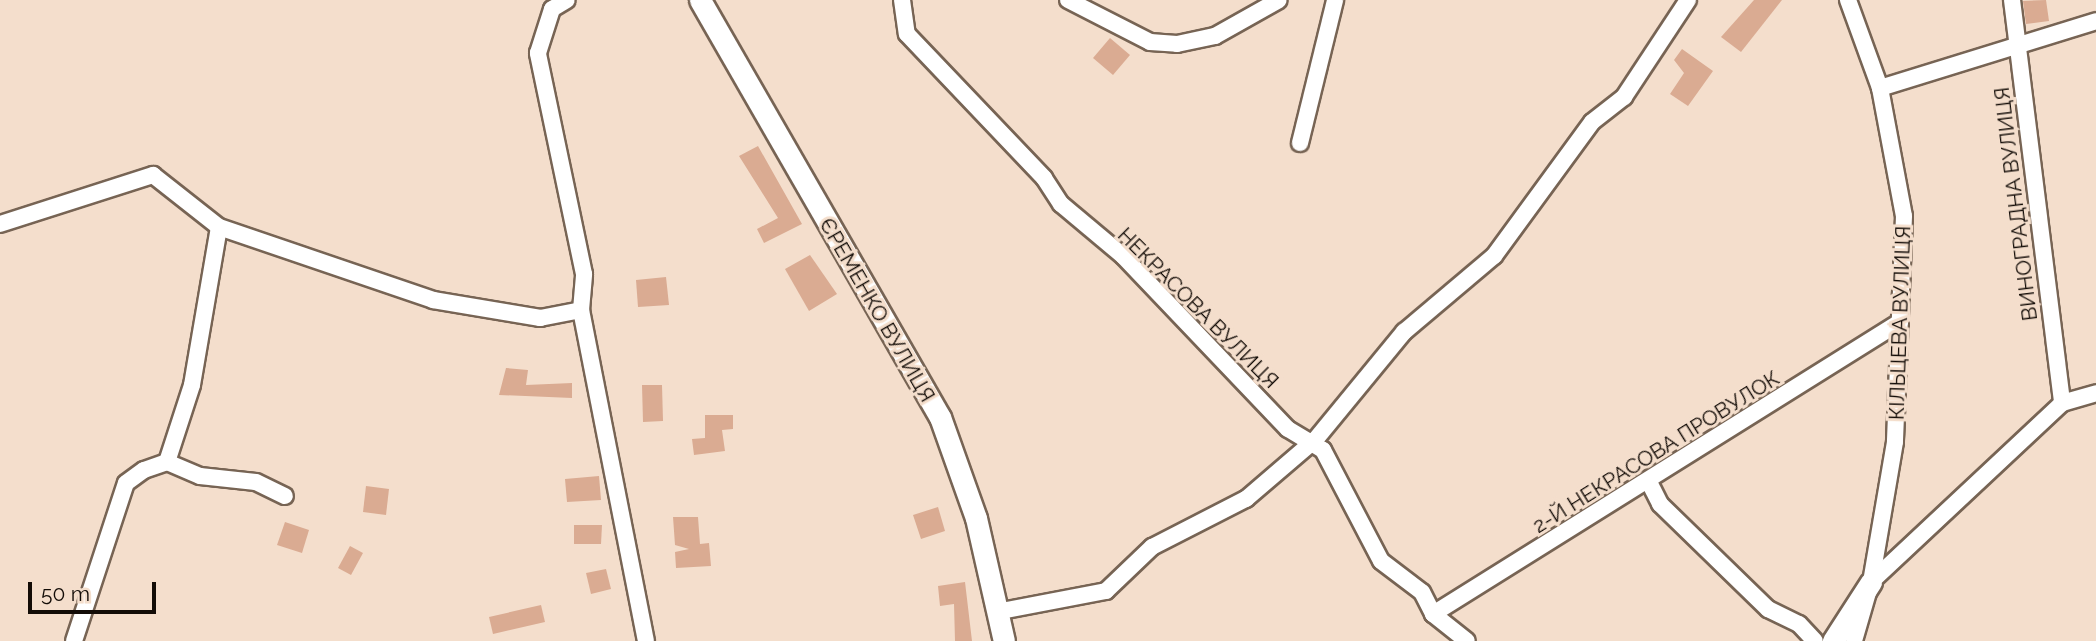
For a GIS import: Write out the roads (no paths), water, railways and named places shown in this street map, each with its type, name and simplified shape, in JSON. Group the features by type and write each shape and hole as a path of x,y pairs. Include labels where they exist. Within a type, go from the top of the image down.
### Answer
{"street":[{"path":"567,0 552,9 538,54 584,274 580,310 646,641"},
{"name":"ЄРЕМЕНКО ВУЛИЦЯ","path":"700,0 940,417 976,518 1004,641"},
{"name":"НЕКРАСОВА ВУЛИЦЯ","path":"902,0 906,34 1044,178 1061,204 1123,256 1288,429 1323,450 1381,561 1422,592 1433,614 1467,641"},
{"path":"1068,0 1150,42 1177,44 1214,36 1279,0"},
{"path":"1300,143 1335,0"},
{"path":"996,612 1106,591 1152,547 1246,499 1311,443 1404,332 1494,256 1592,122 1624,97 1688,0"},
{"name":"КІЛЬЦЕВА ВУЛИЦЯ","path":"1833,641 1871,582 1895,442 1904,216 1880,88 1848,0"},
{"name":"ВИНОГРАДНА ВУЛИЦЯ","path":"2012,0 2062,403"},
{"path":"1880,88 2096,21"},
{"path":"0,224 153,175 219,227 433,300 540,318 580,310"},
{"path":"74,641 126,483 167,462 192,385 219,227"},
{"name":"2-Й НЕКРАСОВА ПРОВУЛОК","path":"1433,614 1649,482 1900,322"},
{"path":"1854,641 1871,582 2062,403 2096,393"},
{"path":"167,462 200,476 256,482 285,496"},
{"path":"1649,482 1660,504 1768,609 1799,624 1815,641"}]}
